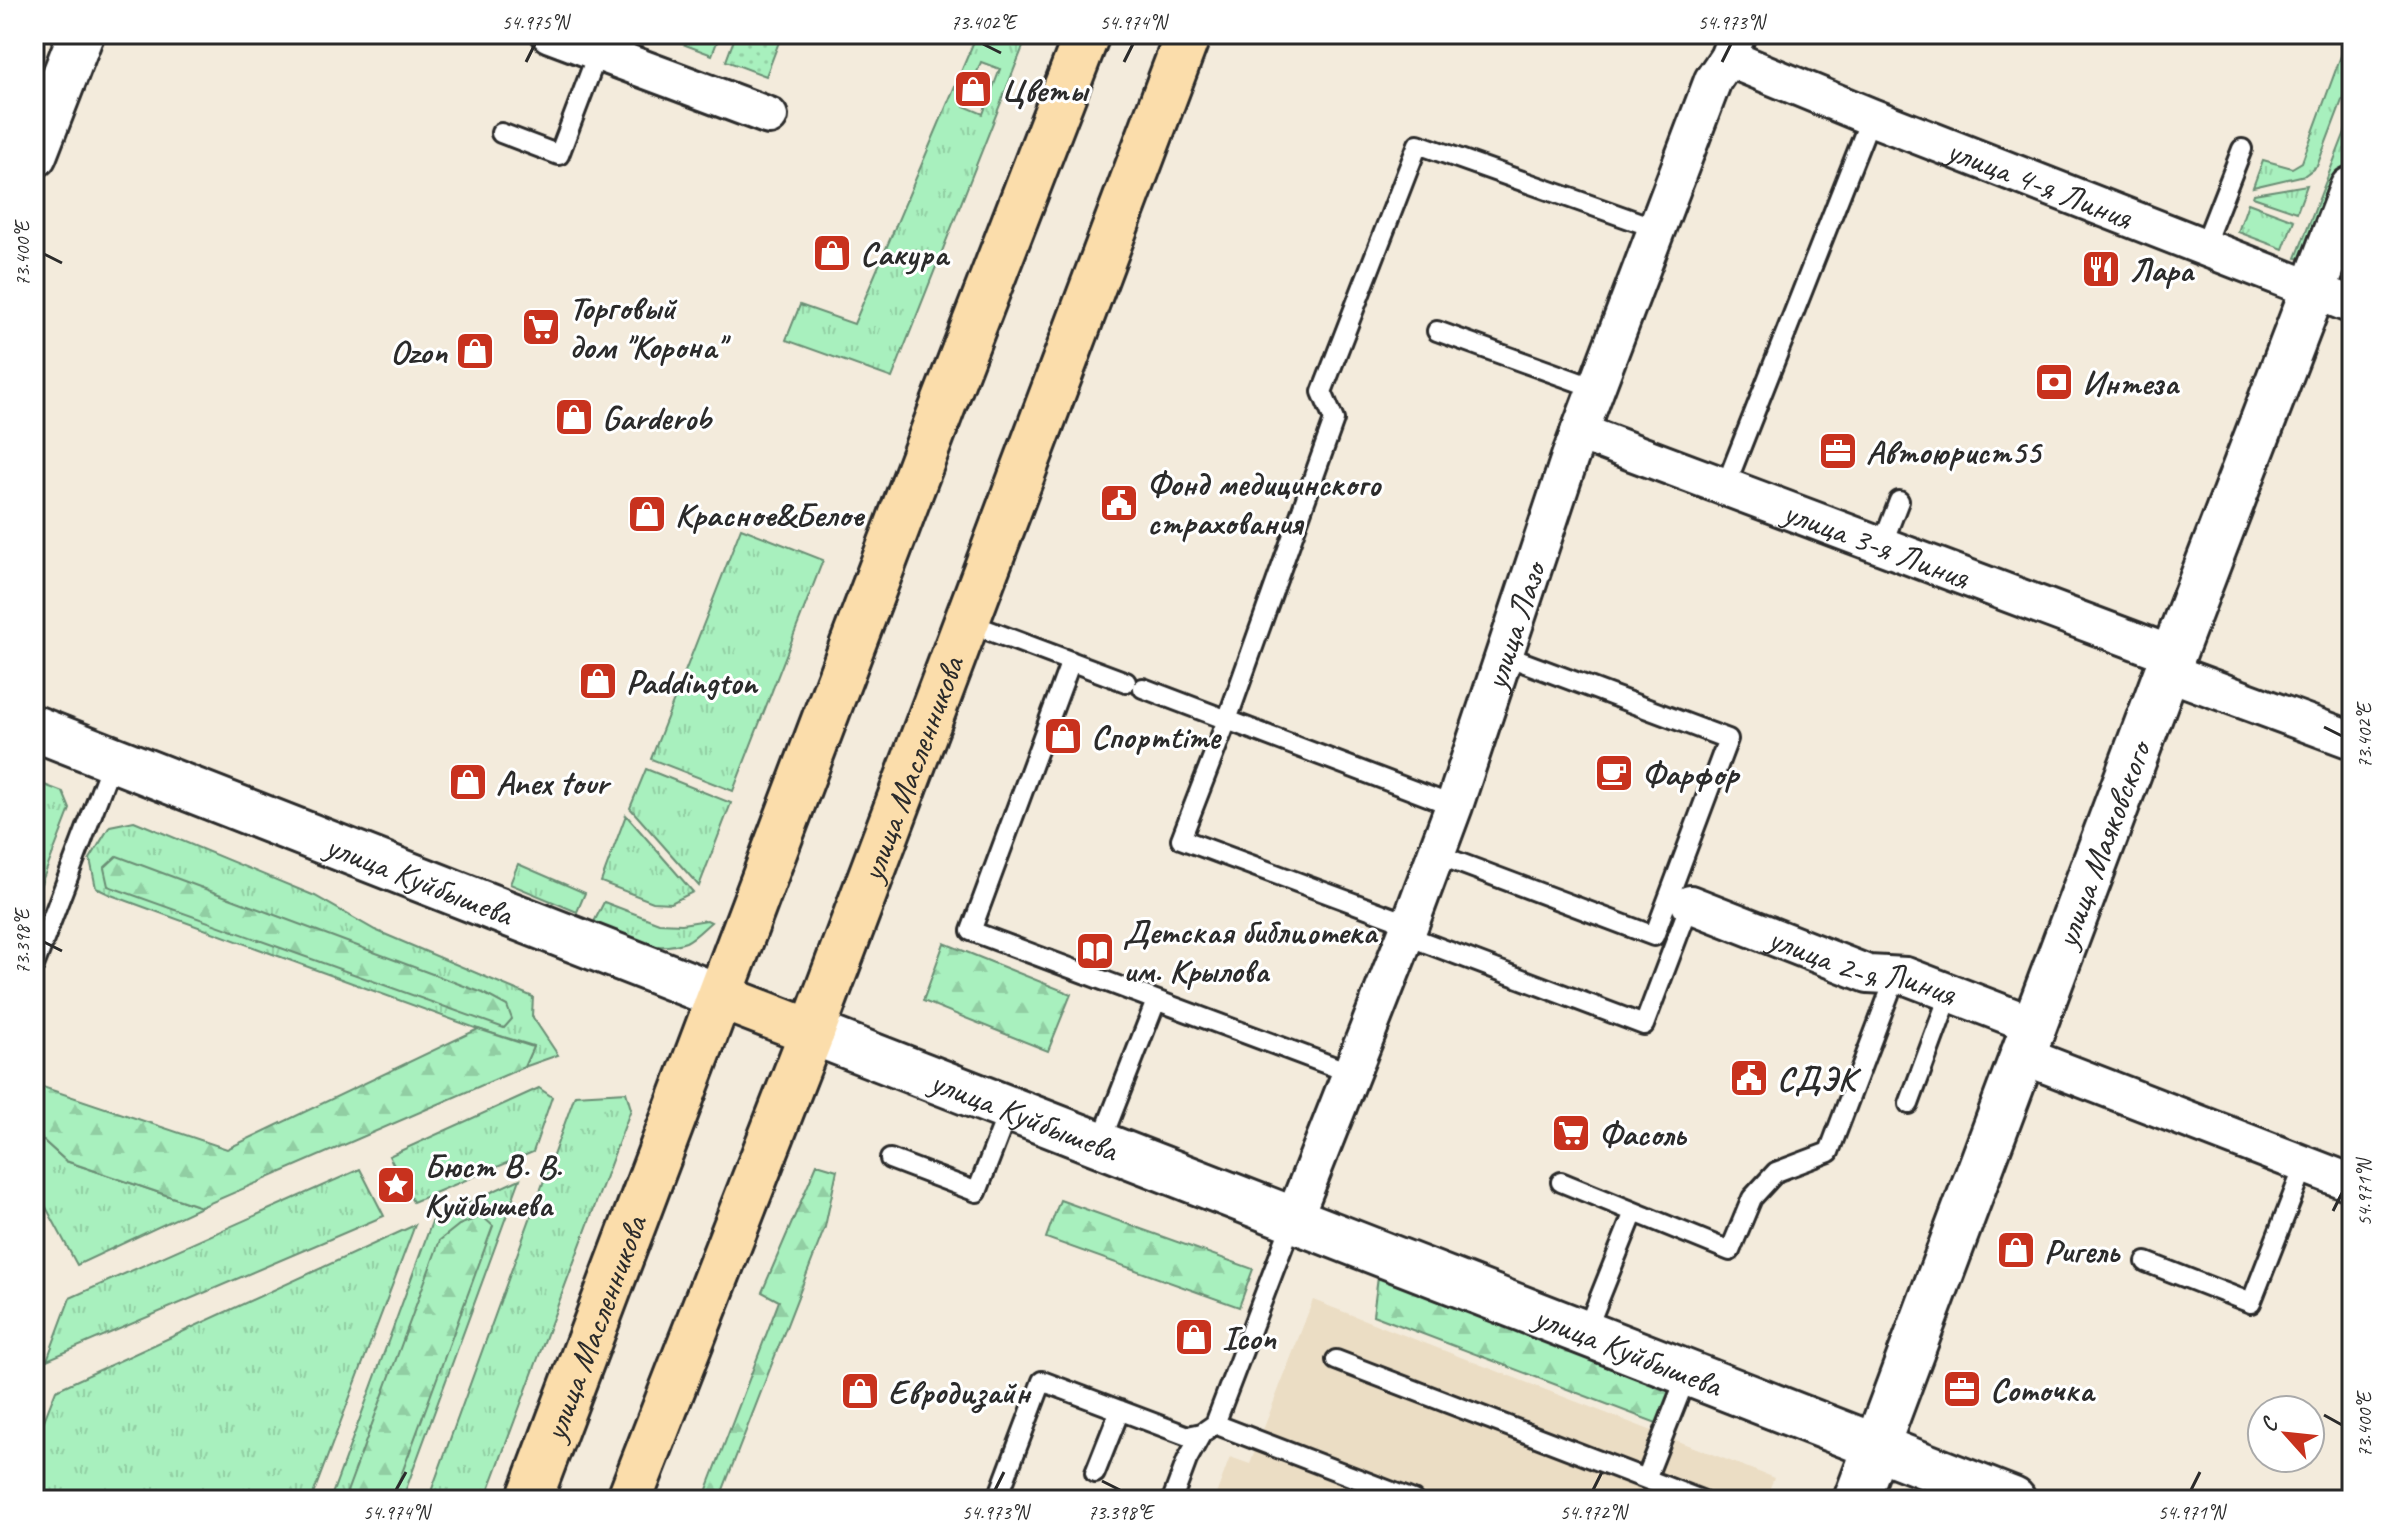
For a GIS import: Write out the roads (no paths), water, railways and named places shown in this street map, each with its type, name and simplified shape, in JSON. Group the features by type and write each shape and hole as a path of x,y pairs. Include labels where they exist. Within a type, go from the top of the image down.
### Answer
{"main road":[{"path":"34,155 81,34"},
{"name":"улица Масленникова","path":"529,1500 1087,34"},
{"name":"улица Масленникова","path":"629,1500 812,1032 1188,34"},
{"name":"улица Маяковского","path":"1856,1500 2170,664 2333,297 2352,189"},
{"name":"улица Куйбышева","path":"34,728 2013,1500"}],"street":[{"path":"550,34 769,116"},
{"name":"улица 4-я Линия","path":"1733,46 1871,117 2333,297"},
{"name":"улица Лазо","path":"1293,1220 1454,806 1595,388 1713,80 1733,46"},
{"name":"улица 3-я Линия","path":"1579,432 1882,545 2352,740"},
{"name":"улица 2-я Линия","path":"1690,904 1868,974 1906,976 1950,993 2030,1041 2352,1183"}],"lane":[{"path":"501,133 559,155 598,52"},
{"path":"1725,487 1871,117"},
{"path":"1655,228 1418,144 1322,392 1334,420 1181,839 1644,1025 1690,904"},
{"path":"2204,246 2242,149"},
{"path":"1437,331 1595,388"},
{"path":"1882,545 1899,501"},
{"path":"966,622 1454,806"},
{"path":"1436,854 1654,936 1728,739 1504,655"},
{"path":"1071,661 971,931 1351,1073"},
{"path":"34,966 113,759"},
{"path":"1561,1182 1730,1251 1752,1198 1776,1172 1829,1152 1896,976"},
{"path":"1909,1104 1950,993"},
{"path":"1099,1145 1156,1001"},
{"path":"890,1159 977,1192 1009,1109"},
{"path":"2146,1262 2251,1303 2305,1164"},
{"path":"1585,1334 1634,1212"},
{"path":"1172,1500 1187,1460 1209,1429 1293,1220"},
{"path":"1336,1360 1701,1500"},
{"path":"1646,1479 1687,1375"},
{"path":"997,1500 1042,1381 1188,1436 1209,1429 1413,1500"},
{"path":"1095,1473 1120,1410"}],"place":[{"name":"Цветы","path":"973,89"},
{"name":"Сакура","path":"832,253"},
{"name":"Лара","path":"2101,269"},
{"name":"Торговый дом \"Корона\"","path":"541,327"},
{"name":"Ozon","path":"475,351"},
{"name":"Интеза","path":"2054,382"},
{"name":"Garderob","path":"574,417"},
{"name":"Автоюрист55","path":"1838,451"},
{"name":"Фонд медицинского страхования","path":"1119,503"},
{"name":"Красное&Белое","path":"647,514"},
{"name":"Paddington","path":"598,681"},
{"name":"Спортtime","path":"1063,736"},
{"name":"Фарфор","path":"1614,773"},
{"name":"Anex tour","path":"468,782"},
{"name":"Детская библиотека им. Крылова","path":"1095,951"},
{"name":"СДЭК","path":"1749,1078"},
{"name":"Фасоль","path":"1571,1133"},
{"name":"Бюст В. В. Куйбышева","path":"396,1185"},
{"name":"Ригель","path":"2016,1250"},
{"name":"Icon","path":"1194,1337"},
{"name":"Соточка","path":"1962,1389"},
{"name":"Евродизайн","path":"860,1391"}]}
